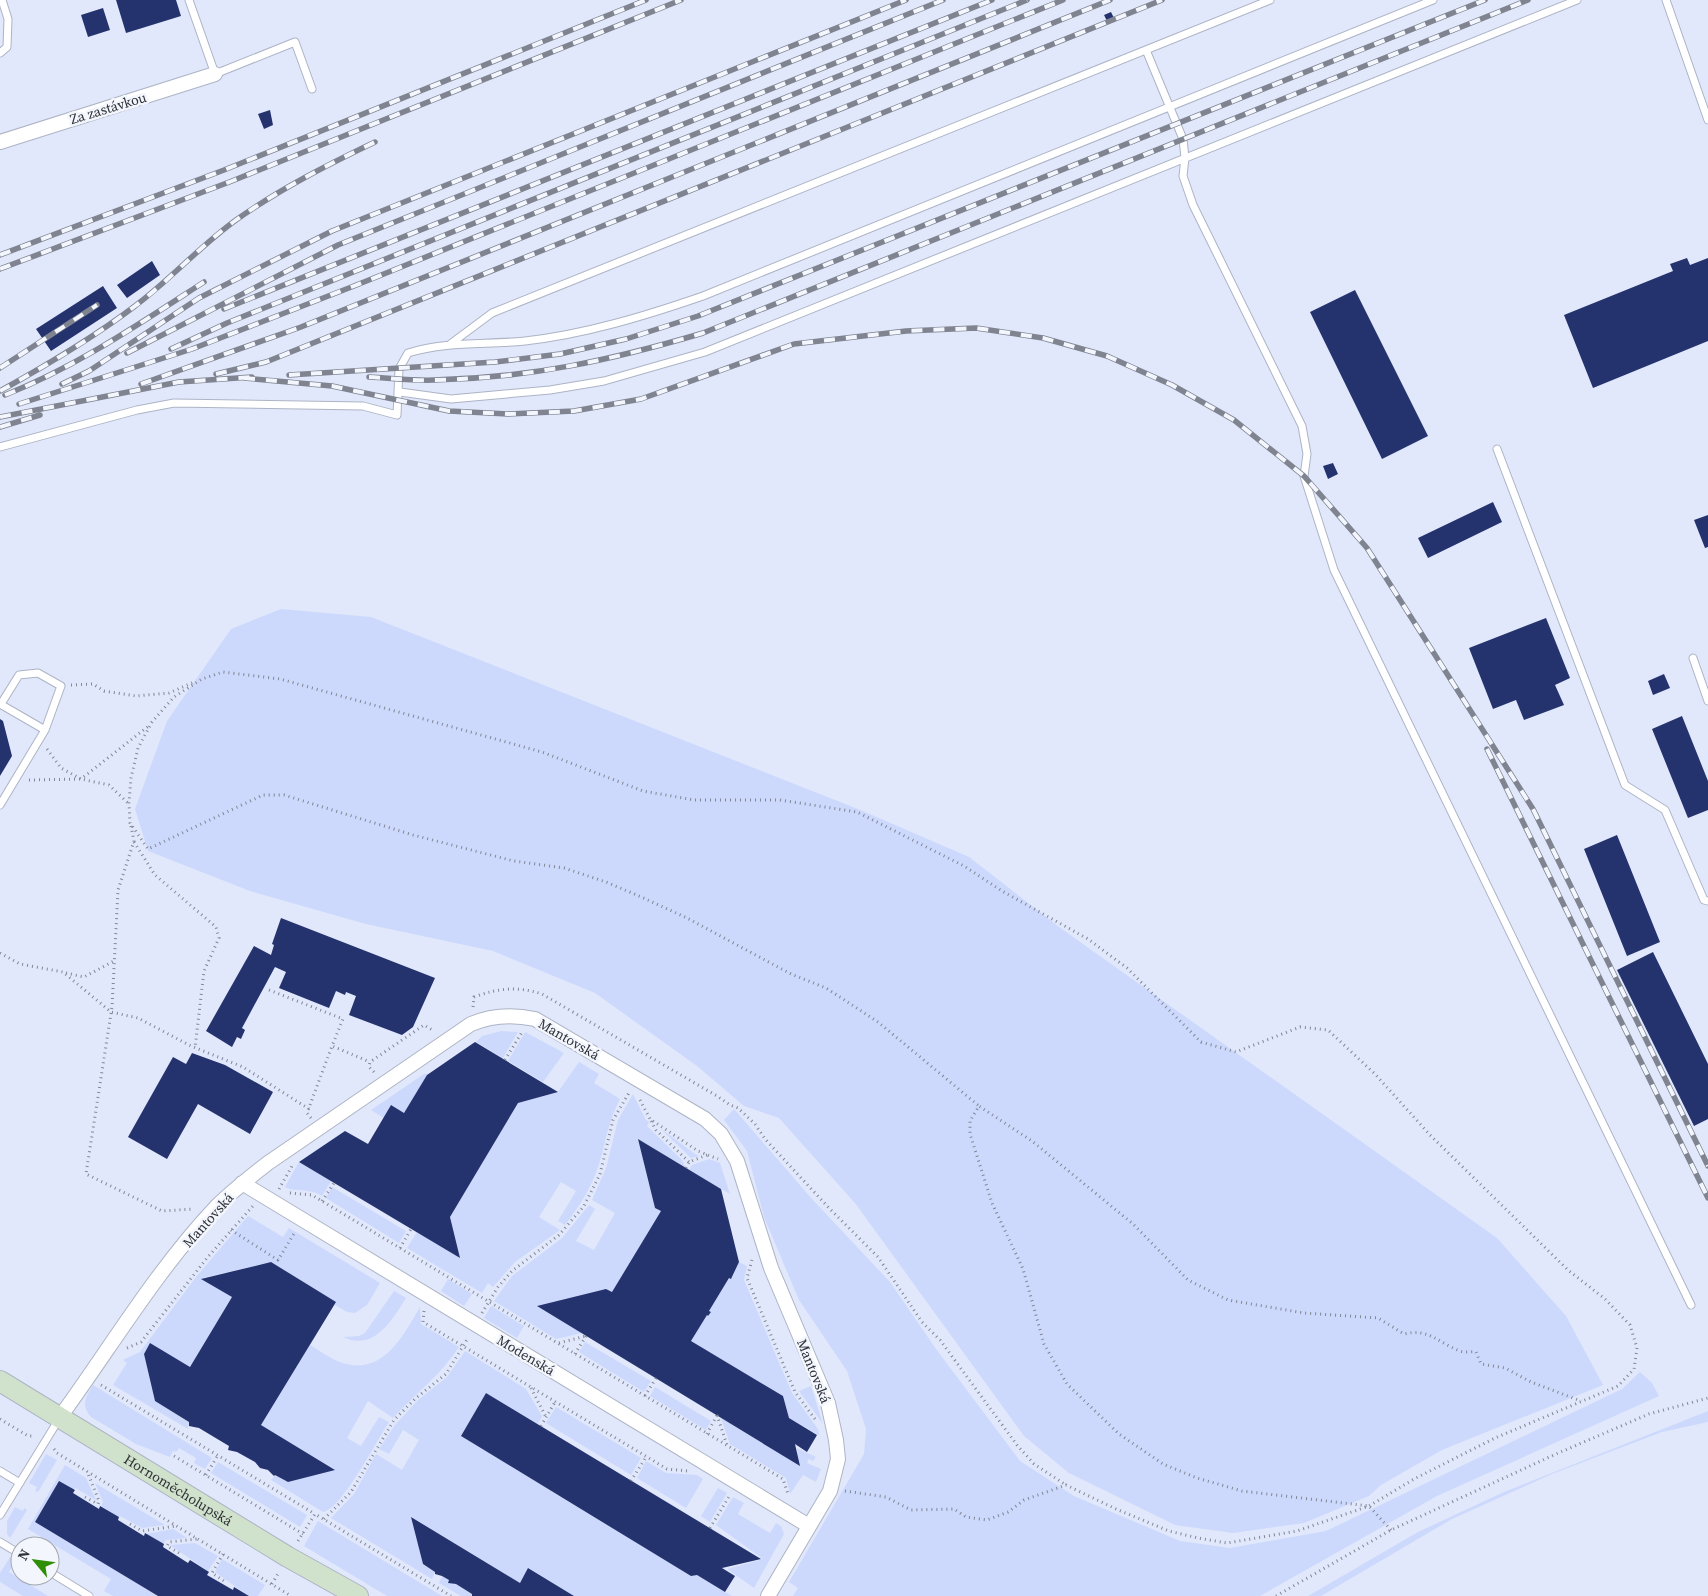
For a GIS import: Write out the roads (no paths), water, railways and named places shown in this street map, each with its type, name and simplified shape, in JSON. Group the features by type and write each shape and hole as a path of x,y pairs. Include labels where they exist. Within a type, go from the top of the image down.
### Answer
{"street":[{"name":"Za zastávkou","path":"0,142 215,74"},
{"name":"Mantovská","path":"60,1417 111,1341 216,1207 242,1183 470,1024 494,1017 518,1016 534,1019 635,1084 709,1123 721,1134 734,1155 771,1268 828,1403 838,1459 830,1491 768,1596"},
{"name":"Modenská","path":"242,1183 276,1195 476,1324 809,1526"},
{"name":"Hornoměcholupská","path":"0,1381 288,1557 358,1596"}],"lane":[{"path":"0,52 7,46 8,19 2,0"},
{"path":"189,0 215,74 295,42 312,89"},
{"path":"448,345 492,313 1270,0"},
{"path":"0,447 137,410 174,403 363,406 397,415 400,392 399,369 408,354 430,346 525,341 583,332 647,315 712,292 1433,0"},
{"path":"400,392 451,398 497,395 604,381 706,352 1577,0"},
{"path":"1666,0 1708,120"},
{"path":"1146,50 1168,108 1183,139 1185,158 1183,176 1192,205 1302,426 1307,454 1304,476 1334,570 1691,1305"},
{"path":"1496,449 1625,785 1665,810 1704,900 1708,901"},
{"path":"1693,658 1708,701"},
{"path":"0,804 45,730 61,686 38,673 19,675 0,704 45,730"},
{"path":"0,1515 60,1417"},
{"path":"0,1472 20,1483"},
{"path":"60,1578 89,1596"}],"railway":[{"path":"0,255 224,170 646,0"},
{"path":"0,269 232,181 681,0"},
{"path":"62,384 89,371 199,298 332,231 906,0"},
{"path":"127,353 338,245 943,0"},
{"path":"224,309 992,0"},
{"path":"171,349 227,323 1027,0"},
{"path":"19,404 192,349 354,286 1063,0"},
{"path":"141,384 301,327 1110,0"},
{"path":"216,374 266,362 1162,0"},
{"path":"289,375 495,362 560,354 626,339 698,316 1485,0"},
{"path":"369,377 434,380 504,376 603,359 703,333 1528,0"},
{"path":"0,391 69,351 119,318 148,296 236,220 304,178 375,142"},
{"path":"5,395 82,358 204,282"},
{"path":"0,368 97,305"},
{"path":"244,378 332,386 449,411 508,414 574,411 641,399 794,344 906,331 976,328 1043,338 1107,356 1172,385 1234,420 1304,476 1367,548 1533,809 1708,1166"},
{"path":"0,417 179,382 252,377"},
{"path":"0,427 40,415"},
{"path":"1487,749 1708,1198"}]}
